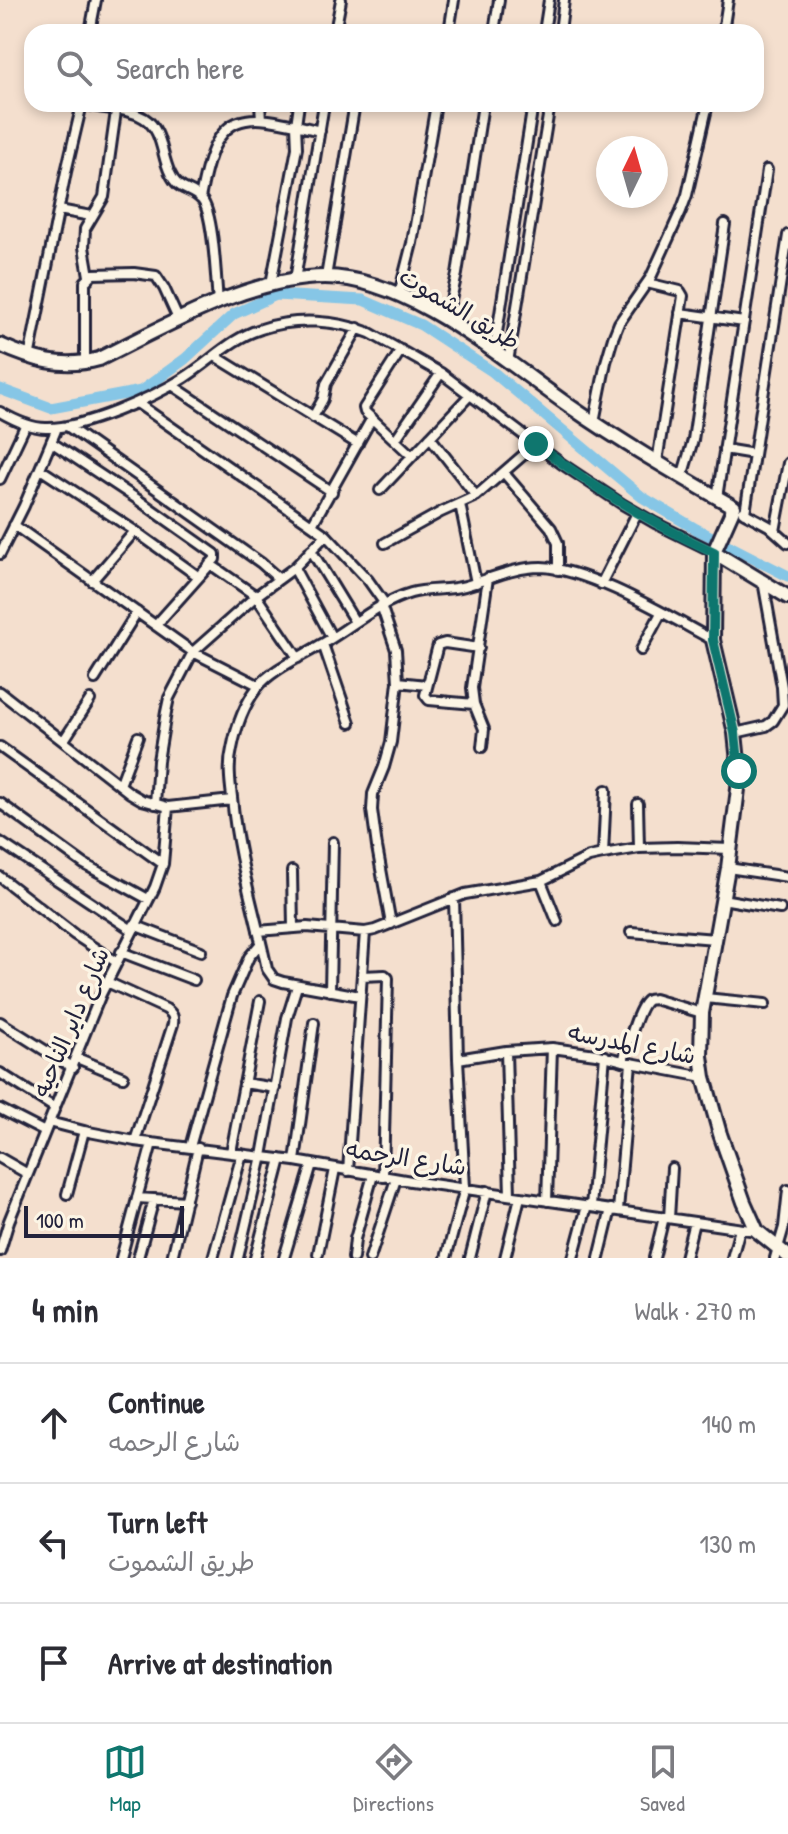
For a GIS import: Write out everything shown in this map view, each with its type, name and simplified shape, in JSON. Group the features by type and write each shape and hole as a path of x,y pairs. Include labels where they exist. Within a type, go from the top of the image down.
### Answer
{"street":[{"path":"92,24 96,0"},
{"path":"336,24 341,0"},
{"path":"450,24 454,0"},
{"path":"495,24 499,0"},
{"path":"545,24 549,0"},
{"path":"561,24 564,0"},
{"path":"724,24 728,0"},
{"path":"29,358 81,112"},
{"path":"85,363 85,286 89,276 83,239 91,216 104,197 116,112"},
{"path":"131,112 154,126 174,181 200,198 208,212 218,303"},
{"path":"261,112 261,119"},
{"path":"271,284 297,148 298,112"},
{"path":"295,280 323,112"},
{"path":"326,277 354,112"},
{"path":"399,294 412,243 435,112"},
{"path":"445,319 457,274 482,112"},
{"path":"508,362 533,160 533,112"},
{"path":"494,353 533,160 548,112"},
{"path":"594,422 613,338 619,323 647,283 681,211 706,112"},
{"path":"200,198 209,161 224,131 235,122 261,119 320,131"},
{"path":"717,498 767,170"},
{"path":"59,210 91,216"},
{"path":"682,477 691,451 725,224"},
{"path":"780,1254 757,1231 744,1202 704,1077 701,1042 702,1013 728,868 739,771 735,733 713,640 716,548 726,524 739,510 754,454 788,235"},
{"path":"89,276 134,273 156,276 179,321"},
{"name":"طريق الشموت","path":"0,345 29,358 50,363 85,363 218,303 271,284 326,277 376,285 445,319 594,422 739,510"},
{"path":"647,283 682,293 657,462"},
{"path":"680,313 744,322"},
{"path":"0,412 35,427 62,427 137,403 172,385 243,336 280,324 315,322 358,328 441,373 562,464 637,513 716,548 788,597"},
{"path":"313,417 323,399 326,384 358,328"},
{"path":"401,350 366,404 365,412 412,456"},
{"path":"215,356 358,444"},
{"path":"395,440 441,373"},
{"path":"172,385 332,492"},
{"path":"380,490 470,395"},
{"path":"137,403 326,535 368,580 383,604 396,650 398,682 391,742 372,800 391,924"},
{"path":"312,525 372,418"},
{"path":"0,479 26,424"},
{"path":"0,554 51,442 62,427"},
{"path":"62,427 141,478 279,579"},
{"path":"430,437 476,496"},
{"path":"51,442 213,551 216,556 156,625"},
{"path":"385,543 476,496 536,444"},
{"path":"724,449 754,454"},
{"path":"775,531 788,463"},
{"path":"40,469 199,577"},
{"path":"504,473 551,528 558,543 558,570"},
{"path":"130,495 141,478"},
{"path":"460,504 476,583"},
{"path":"739,510 775,531 788,543"},
{"path":"601,584 637,513"},
{"path":"14,525 193,652 258,685"},
{"path":"92,581 135,531"},
{"path":"155,804 159,752 169,698 193,652 256,596 294,568 326,535"},
{"path":"311,550 355,622"},
{"path":"210,564 256,596 298,658"},
{"path":"294,568 332,638"},
{"path":"360,996 297,986 269,975 242,868 230,763 240,719 258,685 383,604 413,592 460,588 532,568 558,570 601,584 713,640"},
{"path":"482,747 484,729 474,704 472,688 488,578"},
{"path":"735,733 766,726 783,705 762,580"},
{"path":"95,679 137,612"},
{"path":"641,650 661,613"},
{"path":"474,704 429,700 425,695 438,645 445,643 479,648"},
{"path":"323,644 350,723"},
{"path":"398,682 427,685"},
{"path":"0,692 130,793 168,807 232,800"},
{"path":"64,740 90,700"},
{"path":"120,785 138,737"},
{"path":"0,747 163,864"},
{"path":"603,854 606,790"},
{"path":"0,803 84,864 148,899"},
{"path":"638,804 639,848"},
{"name":"شارع داير الناحيه","path":"0,1251 2,1239 107,982 163,864 168,807"},
{"path":"0,842 133,928 201,951"},
{"path":"330,991 333,842"},
{"path":"258,931 331,928 365,932 465,894 541,881 589,857 639,848 730,849"},
{"path":"728,868 788,877"},
{"path":"292,871 293,928"},
{"path":"0,877 75,935 116,962"},
{"path":"541,881 557,921"},
{"path":"446,1258 465,1188 454,898"},
{"path":"722,899 780,909"},
{"path":"348,1171 365,932"},
{"path":"631,932 715,939"},
{"path":"172,1258 186,1201 194,1148 232,996 249,957 261,943"},
{"path":"121,952 194,980"},
{"path":"362,976 385,975 388,978 383,1177"},
{"path":"107,982 166,1009 174,1018 135,1141"},
{"path":"238,1258 262,1156 287,1018 297,986"},
{"path":"705,998 765,1004"},
{"path":"599,1258 615,1209 627,1062 639,1014 648,1000 654,999 702,1013"},
{"path":"231,1152 260,1001"},
{"path":"0,1022 73,1068"},
{"path":"295,1161 314,1023"},
{"path":"547,1201 552,1048"},
{"name":"شارع المدرسه","path":"458,1059 552,1048 704,1077"},
{"path":"506,1051 510,1195"},
{"path":"573,1258 589,1206 605,1056"},
{"path":"77,1058 123,1077"},
{"path":"0,1073 55,1108"},
{"path":"244,1083 275,1088"},
{"path":"0,1109 45,1132"},
{"name":"شارع الرحمه","path":"49,1122 135,1141 262,1156 396,1179 757,1231"},
{"path":"67,1194 84,1131"},
{"path":"121,1258 152,1143"},
{"path":"213,1258 242,1154"},
{"path":"0,1158 28,1174"},
{"path":"255,1258 281,1159"},
{"path":"284,1258 312,1164"},
{"path":"654,1258 667,1218 672,1168"},
{"path":"318,1254 335,1169"},
{"path":"353,1258 355,1239 373,1175"},
{"path":"370,1258 396,1179"},
{"path":"780,1254 788,1190"},
{"path":"470,1258 487,1191"},
{"path":"505,1258 520,1197"},
{"path":"137,1198 186,1201"},
{"path":"138,1258 154,1199"},
{"path":"685,1258 694,1222"},
{"path":"732,1258 740,1229"}],"waterway":[{"path":"0,389 51,408 141,391 185,359 234,314 276,295 363,300 421,325 493,372 642,497 696,529 788,576"}],"route":[{"path":"536,444 622,504 714,552 713,640 735,733 739,771"}]}
